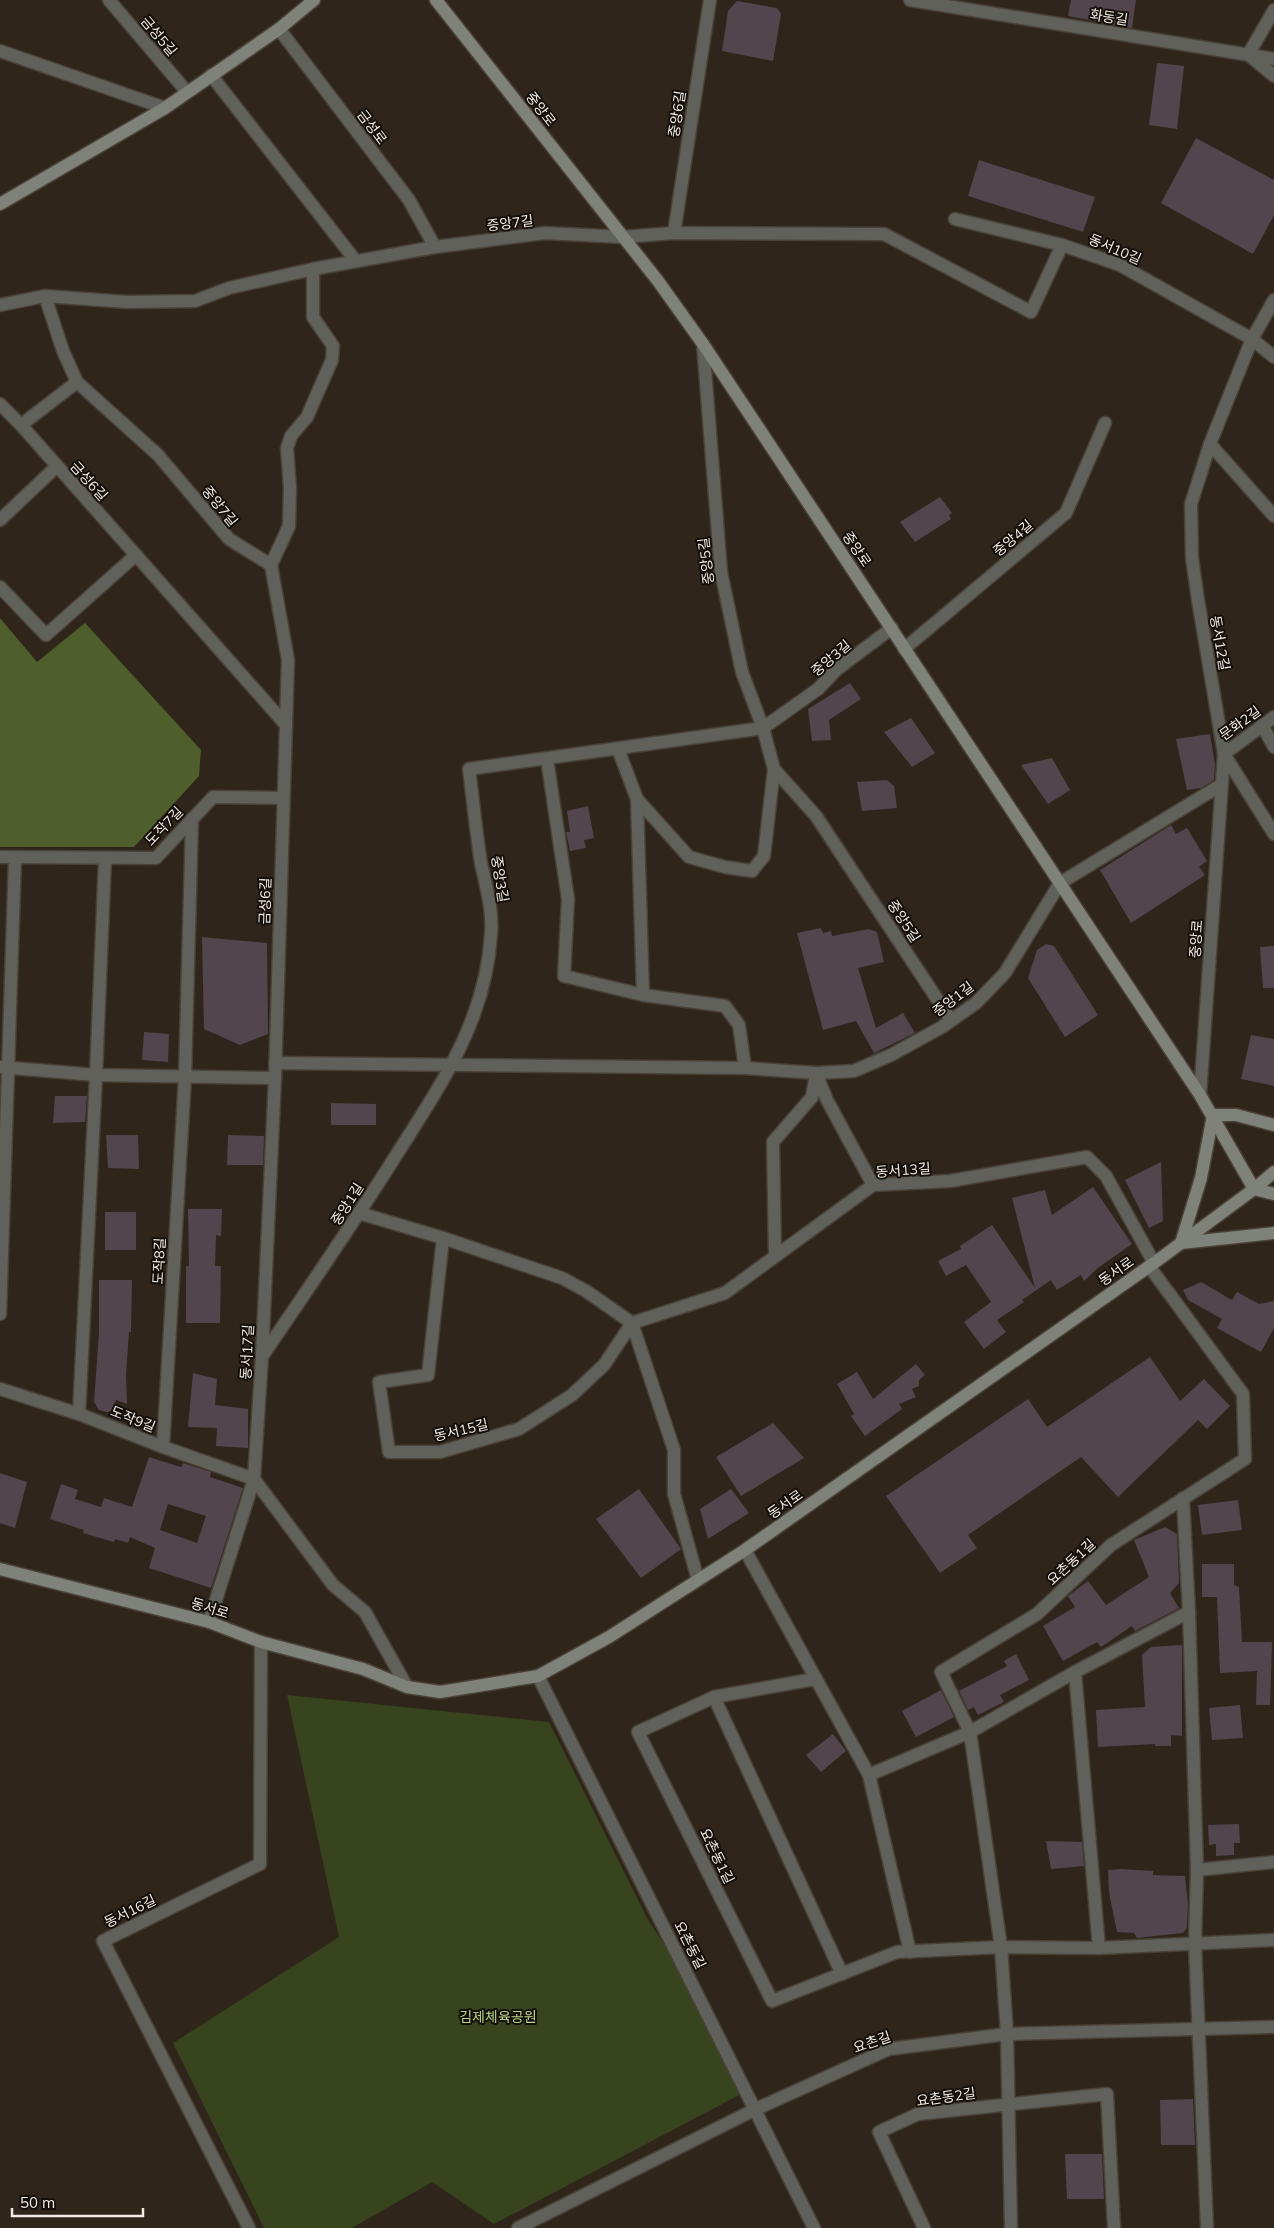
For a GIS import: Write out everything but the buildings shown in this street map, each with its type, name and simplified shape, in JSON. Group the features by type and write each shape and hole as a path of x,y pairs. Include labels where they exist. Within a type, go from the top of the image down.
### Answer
{"street":[{"name":"금성5길","path":"109,0 187,92"},
{"path":"0,204 165,108 278,28 314,0"},
{"name":"중앙로","path":"436,0 658,281 703,344 1200,1095 1254,1189"},
{"name":"중앙6길","path":"674,233 710,0"},
{"name":"화동길","path":"910,0 1274,59"},
{"path":"1274,10 1248,54 1274,76"},
{"name":"금성로","path":"278,28 409,200 435,248"},
{"path":"0,51 165,108"},
{"path":"211,75 355,260"},
{"name":"동서10길","path":"955,219 1062,245 1120,265 1252,339 1274,357"},
{"name":"중앙7길","path":"0,305 45,296 127,302 195,301 229,288 314,269 355,260 435,248 546,233 623,237"},
{"path":"623,237 674,233 884,234 1031,312 1062,245"},
{"path":"271,566 289,526 290,488 287,448 291,436 308,417 332,360 333,346 313,317 314,269"},
{"name":"중앙7길","path":"45,296 63,351 77,382 158,455 229,539 271,566"},
{"name":"동서12길","path":"1274,300 1252,339 1210,444 1191,504 1192,558 1224,754 1274,834"},
{"name":"중앙5길","path":"637,799 689,857 725,867 752,871 764,856 774,769 763,728 742,672 720,572 703,344"},
{"path":"21,425 77,382"},
{"name":"금성6길","path":"0,404 21,425 56,467 286,725"},
{"name":"중앙4길","path":"904,649 1066,513 1105,423"},
{"path":"1210,444 1274,516"},
{"path":"0,520 56,467"},
{"path":"0,587 46,635 136,555"},
{"name":"금성6길","path":"271,566 288,660 275,1078"},
{"name":"중앙3길","path":"452,1066 474,1018 487,965 491,933 489,891 482,864 470,769 763,728 818,689 836,670 892,628"},
{"name":"문화2길","path":"1224,754 1274,717"},
{"path":"1262,725 1274,747"},
{"path":"618,749 637,799 643,995"},
{"name":"중앙로","path":"1200,1095 1224,754"},
{"path":"547,759 568,899 564,976 643,995 725,1006 739,1025 745,1068"},
{"name":"중앙5길","path":"774,769 816,816 951,1020"},
{"path":"1060,883 1221,785"},
{"name":"도작7길","path":"0,857 156,858 213,798 283,798"},
{"name":"도작8길","path":"163,1447 185,1076 192,818"},
{"path":"0,1314 4,1068 15,858"},
{"path":"79,1414 105,859"},
{"name":"중앙1길","path":"275,1063 745,1068 816,1072 854,1071 891,1055 976,1003 1005,973 1060,883"},
{"name":"중앙1길","path":"262,1356 359,1213 452,1066"},
{"path":"4,1068 96,1075 275,1078"},
{"path":"816,1072 827,1100 873,1185"},
{"path":"775,1256 773,1142 812,1096 816,1072"},
{"name":"동서17길","path":"209,1622 254,1479 262,1356 275,1078"},
{"path":"1274,1125 1236,1115 1212,1115 1201,1178 1181,1243 1274,1233"},
{"name":"동서13길","path":"632,1323 725,1293 873,1185 950,1182 1087,1157 1106,1176 1151,1265"},
{"name":"동서로","path":"0,1570 209,1622 261,1642 363,1669 407,1687 440,1692 538,1676 609,1638 745,1550 1151,1265 1274,1172"},
{"path":"1254,1189 1274,1194"},
{"path":"359,1213 443,1238 562,1278 594,1296 632,1323 674,1450 674,1494 698,1580"},
{"name":"동서15길","path":"443,1238 428,1375 378,1382 389,1452 440,1452 519,1429 572,1395 604,1365 632,1323"},
{"name":"동서로","path":"1151,1265 1243,1394 1245,1459 1183,1498"},
{"name":"도작9길","path":"0,1389 79,1414 163,1447 254,1479"},
{"path":"254,1479 333,1585 365,1612 407,1687"},
{"path":"1183,1498 1189,1612 1197,1870 1195,1944 1207,2228"},
{"name":"요촌동1길","path":"1002,1947 970,1732 940,1672 1037,1614 1111,1545 1183,1498"},
{"path":"745,1550 869,1775 910,1952"},
{"path":"869,1775 970,1732 1075,1672 1189,1612"},
{"name":"동서16길","path":"249,2228 103,1941 260,1864 261,1642"},
{"path":"1075,1672 1099,1948"},
{"name":"요촌동길","path":"538,1676 814,2228"},
{"name":"요촌동1길","path":"815,1679 714,1697 638,1732 772,2001 897,1952 1002,1947 1099,1948 1274,1940"},
{"path":"714,1697 842,1974"},
{"path":"1197,1870 1274,1862"},
{"path":"1002,1947 1007,2034 1011,2228"},
{"name":"요촌길","path":"518,2228 756,2110 889,2049 1007,2034 1274,2027"},
{"name":"요촌동2길","path":"924,2228 879,2132 918,2114 1107,2094 1114,2228"}],"green space":[{"path":"0,618 37,662 85,623 201,750 199,776 134,847 0,847"},
{"name":"김제체육공원","path":"287,1695 549,1722 647,1918 710,2016 745,2092 494,2224 432,2182 352,2228 264,2228 173,2043 339,1937"}]}
